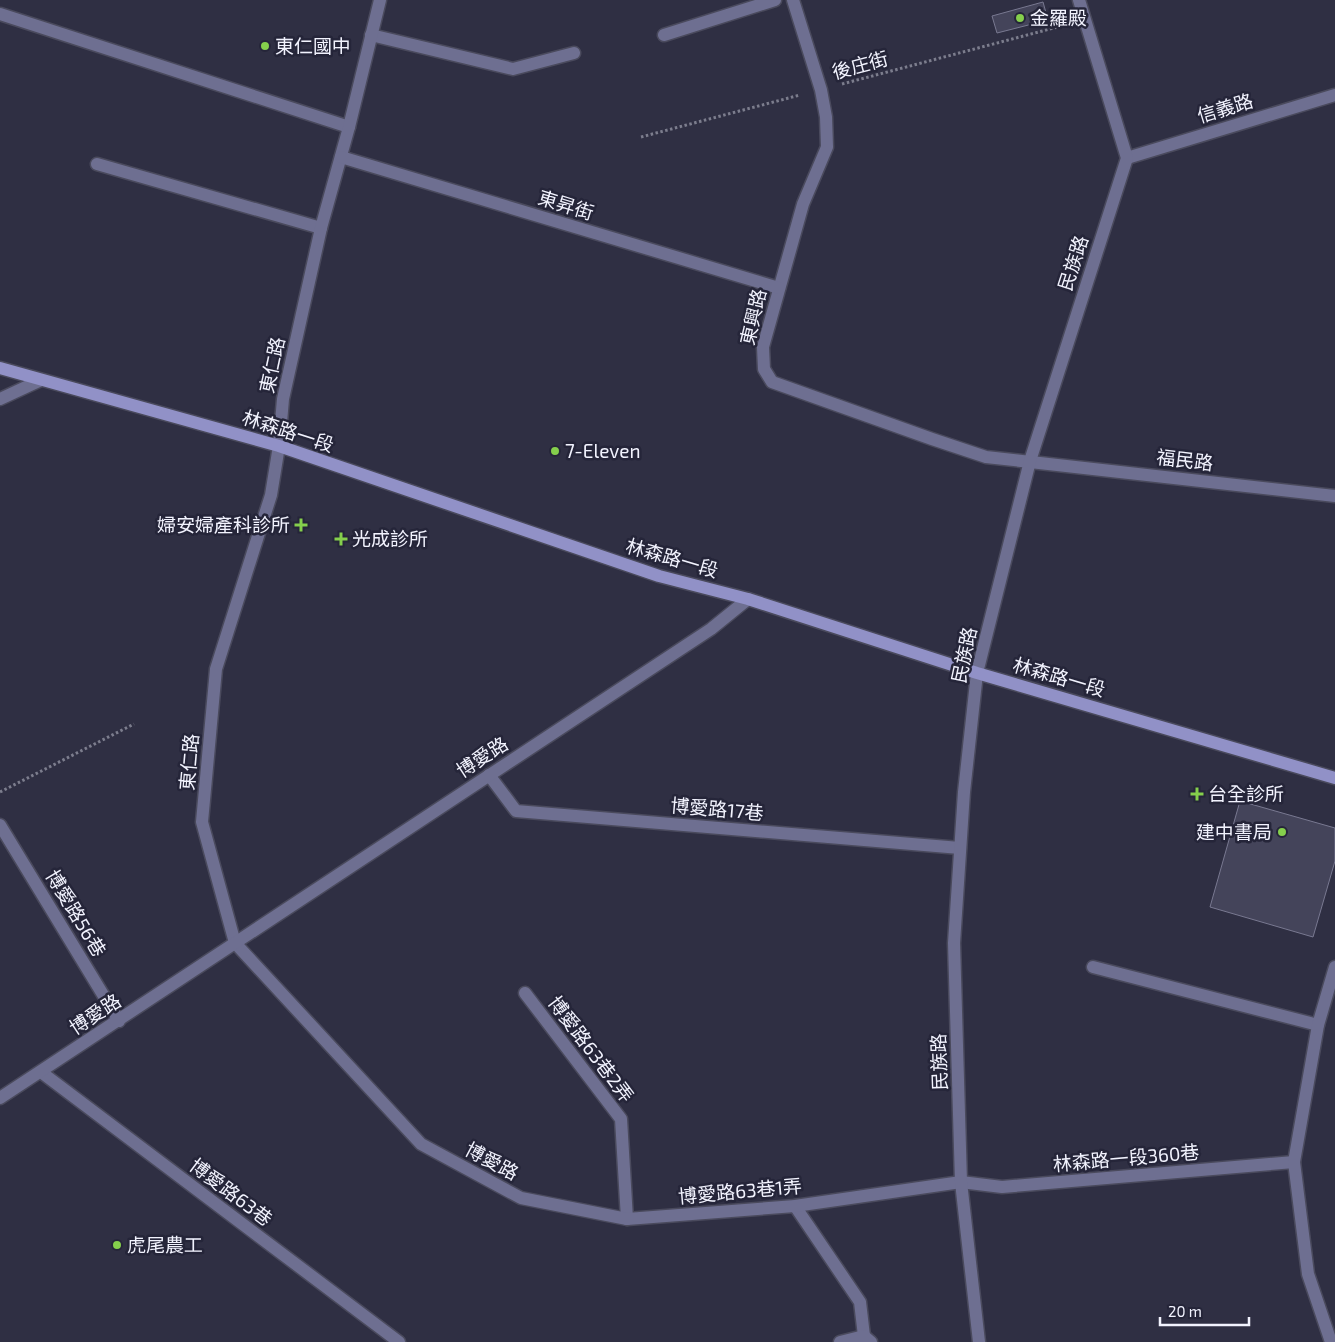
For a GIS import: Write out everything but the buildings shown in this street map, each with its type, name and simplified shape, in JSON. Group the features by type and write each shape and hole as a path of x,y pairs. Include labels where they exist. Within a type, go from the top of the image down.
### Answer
{"main road":[{"name":"林森路一段","path":"0,368 279,446 659,576 748,599 977,673 1335,778"}],"street":[{"name":"東仁路","path":"235,943 202,822 216,670 271,495 279,446 283,399 321,228 349,127 380,0"},
{"path":"664,35 775,0"},
{"name":"東興路","path":"793,0 821,90 826,117 827,147 803,204 779,288 763,347 764,368 772,382 932,440 986,457 1030,461"},
{"path":"1079,0 1127,158"},
{"path":"0,14 349,127"},
{"path":"371,35 513,68 574,53"},
{"name":"信義路","path":"1127,158 1335,95"},
{"name":"東昇街","path":"341,157 779,288"},
{"name":"民族路","path":"979,1342 962,1182 954,943 964,792 977,673 1030,461 1127,158"},
{"path":"97,164 321,228"},
{"path":"0,399 40,380"},
{"name":"福民路","path":"1030,461 1335,496"},
{"name":"博愛路","path":"0,1098 711,629 748,599"},
{"name":"博愛路17巷","path":"489,775 516,812 960,848"},
{"name":"博愛路56巷","path":"0,826 119,1021"},
{"name":"博愛路","path":"235,943 421,1144 522,1198"},
{"path":"1093,967 1318,1025"},
{"path":"1331,1342 1308,1274 1294,1162 1318,1025 1335,967"},
{"name":"博愛路63巷2弄","path":"525,993 622,1119 627,1219"},
{"name":"博愛路63巷","path":"41,1072 399,1342"},
{"name":"林森路一段360巷","path":"962,1182 1002,1187 1294,1162"},
{"name":"博愛路63巷1弄","path":"522,1198 627,1219 795,1206 962,1182"},
{"path":"795,1206 860,1302 867,1339 840,1342"}],"path":[{"name":"後庄街","path":"641,137 1085,20"},
{"path":"0,792 134,724"}],"place":[{"name":"金羅殿","path":"1020,18"},
{"name":"東仁國中","path":"265,46"},
{"name":"7-Eleven","path":"555,451"},
{"name":"婦安婦產科診所","path":"301,525"},
{"name":"光成診所","path":"341,539"},
{"name":"台全診所","path":"1197,794"},
{"name":"建中書局","path":"1282,832"},
{"name":"虎尾農工","path":"117,1245"}]}
